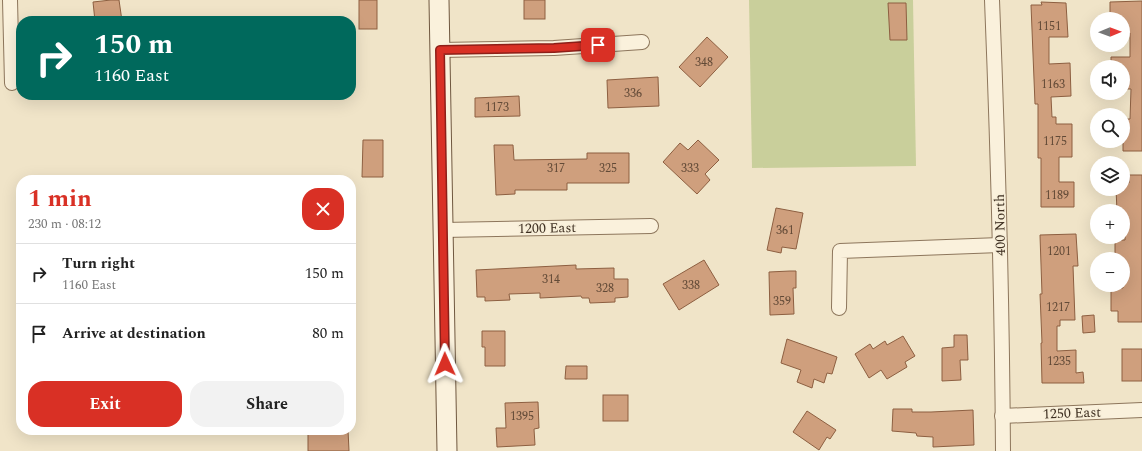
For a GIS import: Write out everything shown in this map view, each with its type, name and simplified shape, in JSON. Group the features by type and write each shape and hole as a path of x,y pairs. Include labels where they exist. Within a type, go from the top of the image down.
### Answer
{"street":[{"path":"10,0 12,83"},
{"path":"439,0 447,451"},
{"name":"400 North","path":"992,0 998,130 1003,451"},
{"path":"440,50 554,48 642,42"},
{"name":"1200 East","path":"443,230 651,226"},
{"path":"839,308 840,251 1000,246"},
{"name":"1250 East","path":"1002,416 1142,410"}],"green space":[{"path":"749,0 913,0 916,166 752,168"}],"building":[{"path":"119,0 121,16 94,16 93,2"},
{"path":"359,0 377,0 377,29 359,29"},
{"path":"524,0 545,0 545,19 524,19"},
{"path":"1142,1 1142,151 1123,151 1123,148 1130,148 1130,60 1111,60 1111,57 1130,57 1130,12 1110,12 1110,2"},
{"path":"1041,2 1066,3 1068,37 1049,37 1049,64 1070,63 1071,96 1051,97 1052,117 1056,117 1056,124 1072,124 1072,157 1059,157 1059,182 1074,182 1074,207 1041,207 1041,158 1038,158 1038,104 1035,104 1031,5 1042,5"},
{"path":"888,3 906,3 907,40 890,40"},
{"path":"707,37 728,57 700,87 679,67"},
{"path":"658,77 659,106 608,108 607,80"},
{"path":"519,96 520,116 475,117 475,98"},
{"path":"363,140 383,140 383,177 362,177"},
{"path":"698,140 719,160 705,174 710,180 697,194 663,162 680,143 688,150"},
{"path":"494,145 513,145 514,160 587,159 587,153 629,153 629,183 567,183 567,190 515,190 515,194 496,195"},
{"path":"1130,175 1142,175 1142,322 1118,322 1118,311 1111,311 1111,292 1130,292 1130,252 1115,252 1115,244 1130,244 1130,204 1117,204 1116,196 1130,196"},
{"path":"776,208 803,213 796,249 782,247 781,253 767,250"},
{"path":"1076,234 1078,266 1073,266 1075,320 1060,320 1060,326 1057,326 1057,351 1076,350 1076,373 1083,372 1084,383 1042,383 1040,294 1042,294 1040,235"},
{"path":"704,260 719,285 679,310 663,284"},
{"path":"576,265 576,269 614,268 614,279 628,279 628,297 615,298 615,302 590,303 589,298 582,298 581,296 540,298 540,293 509,294 510,300 485,301 485,297 477,297 476,270"},
{"path":"796,271 796,288 793,288 794,314 770,315 769,272"},
{"path":"1094,315 1095,332 1083,333 1082,316"},
{"path":"482,331 505,331 505,366 485,366 485,347 482,347"},
{"path":"954,335 967,335 968,360 960,360 961,380 942,381 942,348 954,347"},
{"path":"903,336 915,356 905,362 907,367 887,379 881,370 869,378 855,354 870,344 873,349 885,341 887,345"},
{"path":"787,339 837,357 832,374 827,373 824,383 814,379 812,388 797,382 801,370 781,363"},
{"path":"1122,349 1142,349 1142,381 1122,381"},
{"path":"566,366 587,366 587,379 565,379"},
{"path":"603,395 628,395 628,421 603,421"},
{"path":"538,402 539,428 534,429 535,445 497,447 496,428 506,428 505,403"},
{"path":"893,409 912,409 912,412 973,410 974,445 933,447 933,437 917,436 916,433 892,431"},
{"path":"807,411 836,430 830,439 827,437 819,450 793,432"},
{"path":"308,435 348,435 349,451 308,451"}],"route":[{"path":"445,364 440,50 554,48 598,45"}]}
